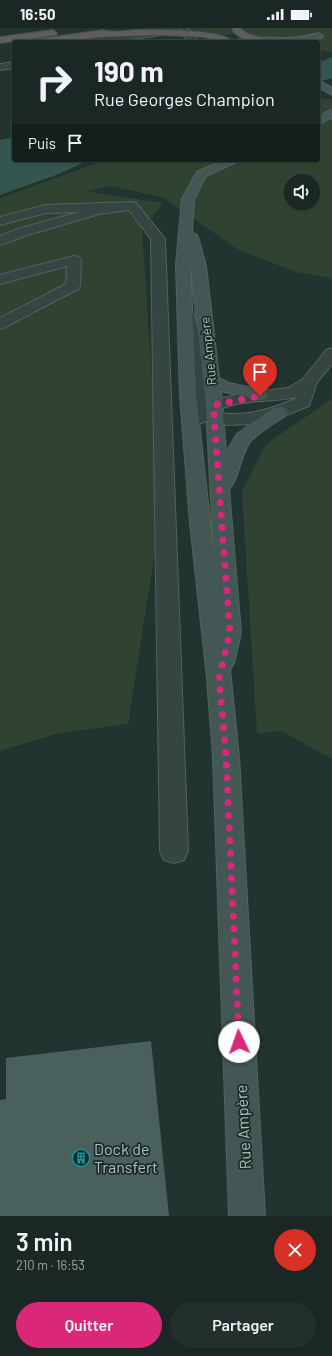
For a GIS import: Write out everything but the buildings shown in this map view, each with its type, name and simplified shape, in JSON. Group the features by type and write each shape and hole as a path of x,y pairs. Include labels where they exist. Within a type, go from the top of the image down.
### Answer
{"highway":[{"path":"49,40 131,28"},
{"path":"236,28 236,30 243,35 259,40"},
{"path":"0,40 62,32 89,33"},
{"path":"185,32 212,34 228,40"},
{"path":"0,47 12,45"}],"main road":[{"path":"293,40 322,34 308,40"},
{"path":"320,84 332,92"},
{"path":"320,121 332,112"},
{"name":"Rue Ampère","path":"228,162 201,174 188,199 183,266 188,395 200,522 219,678 226,757 247,1216"},
{"name":"Rue Ampère","path":"186,216 199,266 211,380 210,412 220,496 230,633 219,678"},
{"path":"211,380 224,386 260,396"},
{"path":"220,496 232,459 243,438 279,412"}],"street":[{"path":"89,33 95,40 130,35 185,32 193,40"},
{"path":"0,67 12,65"},
{"path":"0,221 46,209 132,206"},
{"path":"0,241 26,231 98,210 132,206"},
{"path":"132,206 158,239 174,852"},
{"path":"0,280 74,260 73,286 0,324"},
{"path":"185,307 210,412 227,421 252,419 279,412 303,402 309,382"},
{"path":"192,439 210,412 260,396 292,393 309,382 332,353"}],"shaded area":[{"path":"332,28 332,52 320,50 320,40 269,40 237,33 225,35 189,29 141,29"},
{"path":"332,57 332,78 320,81 320,62"},
{"path":"320,97 323,99 332,99 332,278 296,272 239,250 162,197 110,186 85,191 163,203 142,230 161,513 128,724 59,733 0,751 0,198 100,162 320,162"},
{"path":"12,137 12,162 85,162 56,175 0,195 0,140"},
{"path":"332,399 332,759 282,731 257,733 242,492 266,444"}],"place":[{"name":"Dock de Transfert","path":"81,1158"}],"route":[{"path":"239,1042 226,757 219,678 230,633 214,405 260,396"}]}
